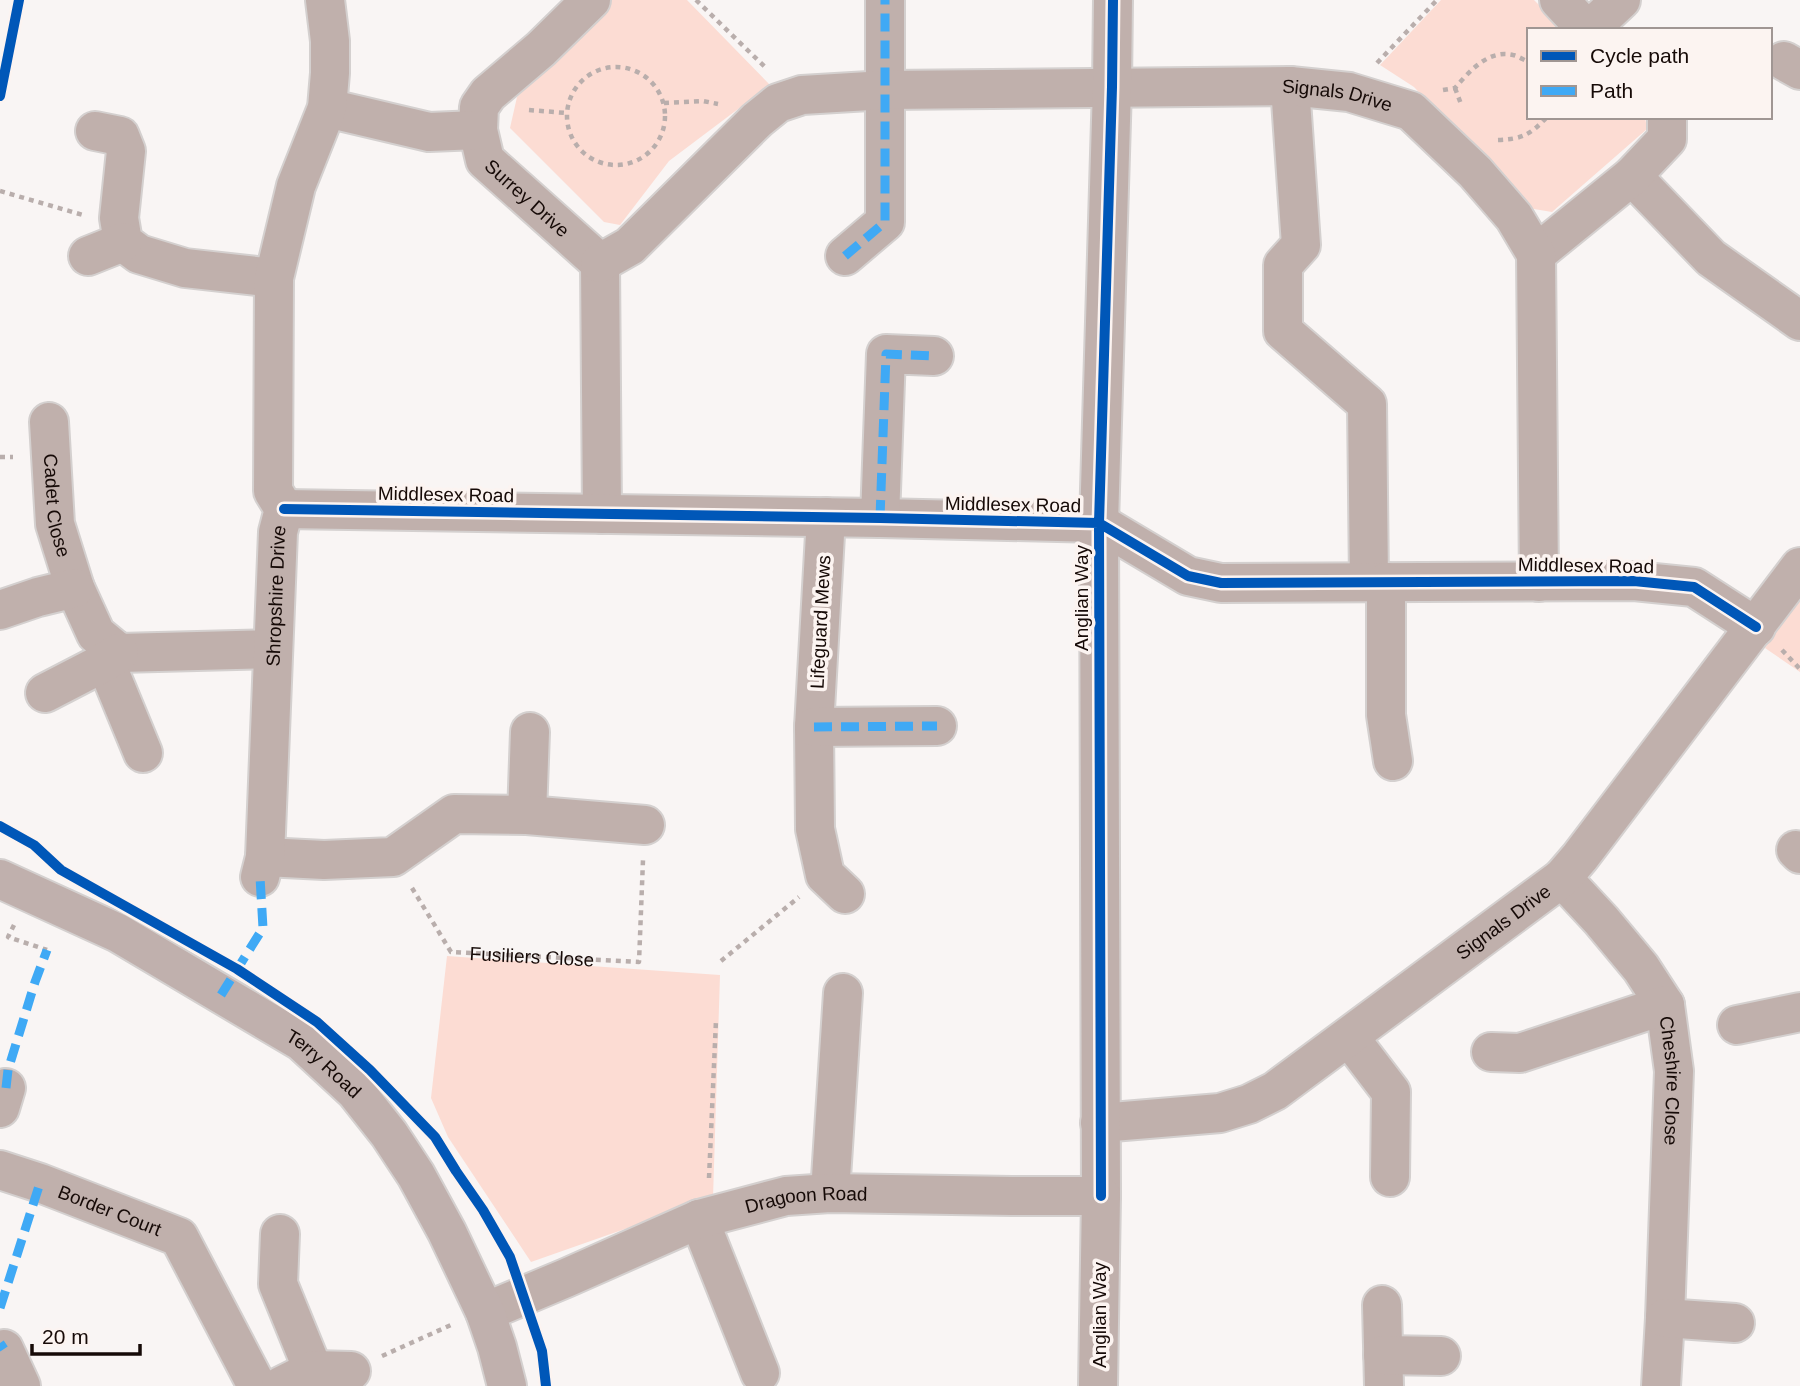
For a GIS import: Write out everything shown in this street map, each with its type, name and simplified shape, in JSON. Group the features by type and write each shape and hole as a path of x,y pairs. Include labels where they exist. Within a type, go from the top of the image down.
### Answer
{"main road":[{"name":"Terry Road","path":"0,879 118,933 302,1042 355,1091 389,1134 416,1175 447,1232 485,1312 507,1386"}],"street":[{"name":"Shropshire Drive","path":"325,0 330,41 327,108 296,186 274,278 273,491 284,509 278,532 263,867 324,860 393,858"},
{"path":"327,108 429,132 478,130 479,107 488,94 541,49 591,0"},
{"path":"845,256 885,222 885,0"},
{"name":"Anglian Way","path":"1098,1386 1101,1196 1098,523 1113,0"},
{"path":"1559,0 1586,28"},
{"path":"1590,28 1621,0"},
{"path":"1290,86 1301,245 1283,265 1283,331 1367,404 1386,715 1393,761"},
{"name":"Signals Drive","path":"1112,87 1290,86 1349,92 1411,111 1483,181 1514,217 1536,254 1538,328"},
{"path":"602,514 600,263 630,246 757,120 778,103 802,95 886,90 1112,87"},
{"path":"1536,254 1632,176 1667,139 1667,119"},
{"name":"Surrey Drive","path":"478,130 485,160 600,263"},
{"path":"94,131 120,136 126,150 121,234 139,254 185,268 274,278"},
{"path":"1632,176 1711,258 1800,321"},
{"path":"88,256 121,234"},
{"name":"Middlesex Road","path":"1538,328 1539,582"},
{"path":"880,518 886,354 934,356"},
{"name":"Cadet Close","path":"49,422 55,524 75,588 96,634 112,657"},
{"name":"Middlesex Road","path":"284,509 1098,523 1188,576 1221,583 1633,581 1694,587 1756,627"},
{"name":"Lifeguard Mews","path":"826,517 814,727 815,829 835,884"},
{"name":"Signals Drive","path":"1100,1124 1220,1113 1250,1104 1275,1091 1562,878 1800,568"},
{"path":"0,610 75,588"},
{"path":"45,693 112,657 273,649"},
{"path":"112,657 143,753"},
{"path":"814,727 937,726"},
{"path":"527,815 530,732"},
{"path":"393,858 454,814 527,815 645,825"},
{"name":"Cheshire Close","path":"1562,878 1641,968 1665,1005 1674,1071 1661,1386"},
{"path":"830,1193 843,993"},
{"path":"1491,1052 1520,1053 1665,1005"},
{"path":"1737,1025 1800,1012"},
{"path":"1349,1037 1391,1092 1390,1177"},
{"name":"Border Court","path":"0,1170 179,1237 257,1386"},
{"name":"Dragoon Road","path":"485,1312 703,1218 786,1196 830,1193 1101,1196"},
{"path":"703,1218 760,1373"},
{"path":"280,1234 278,1284 297,1380 351,1371"},
{"path":"1382,1305 1383,1371 1441,1356"},
{"path":"1665,1318 1735,1322"},
{"path":"4,1349 22,1386"}],"path":[{"path":"696,0 796,97"},
{"path":"1349,92 1437,0"},
{"path":"1441,90 1455,88 1473,68 1494,55 1512,55 1527,61"},
{"path":"630,68 645,76 656,88 664,103 666,119 662,135 653,149 640,160 625,166 608,166 593,161 580,151 570,138 566,122 567,106 573,91 583,79 597,70 630,68"},
{"path":"1455,88 1462,108"},
{"path":"1496,140 1518,139 1545,119"},
{"path":"0,191 121,234"},
{"path":"721,961 835,884"},
{"path":"703,1218 716,1020"},
{"path":"351,1371 435,1331 485,1312"}],"shaded area":[{"path":"612,0 687,0 770,85 669,161 620,225 604,222 510,128 517,97"},
{"path":"1441,0 1534,0 1562,28 1527,28 1527,119 1645,119 1647,129 1552,212 1528,208 1414,87 1380,65"},
{"path":"1800,595 1800,672 1765,648"},
{"path":"447,956 720,975 713,1198 531,1262 448,1137 431,1098"}],"marked path":[{"path":"845,256 885,222 885,0"},
{"path":"880,518 886,354 934,356"},
{"path":"814,727 937,726"},
{"path":"221,995 263,928 260,877"},
{"path":"6,1088 8,1070 47,950"},
{"path":"0,1308 40,1183"},
{"path":"0,1343 4,1349"}],"cycle path":[{"path":"0,96 19,0"},
{"path":"1101,1196 1099,523 1113,0"},
{"path":"284,509 1099,523 1188,576 1221,583 1634,581 1694,587 1756,627"},
{"path":"0,826 34,845 61,870 237,969 317,1022 370,1070 435,1137 510,1257 542,1351 546,1386"}]}
